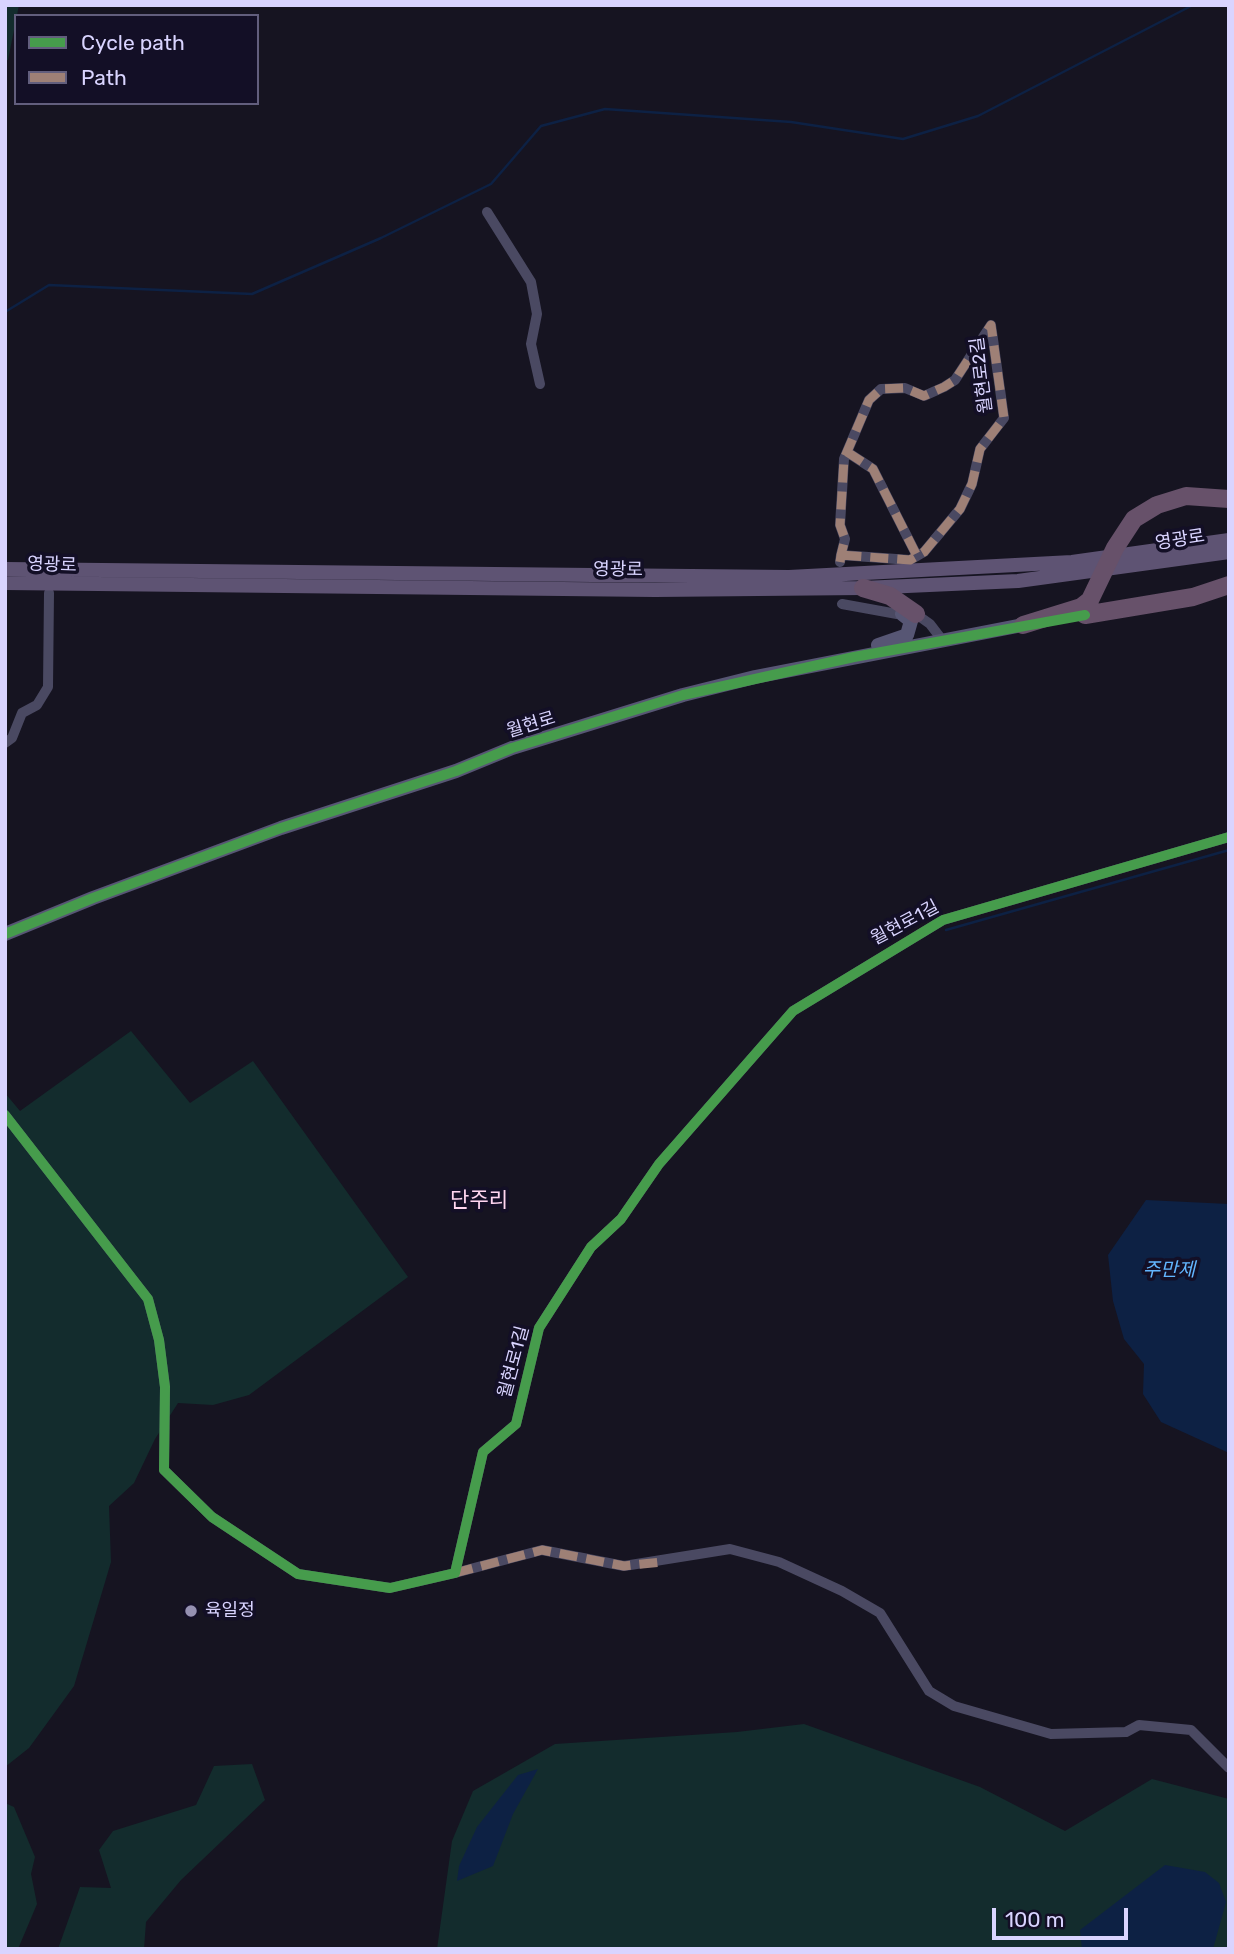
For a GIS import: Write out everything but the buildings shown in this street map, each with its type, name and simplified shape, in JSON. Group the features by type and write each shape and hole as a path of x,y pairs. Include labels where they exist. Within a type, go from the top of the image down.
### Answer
{"highway":[{"path":"1087,608 1115,548 1134,519 1157,505 1186,496 1229,499"},
{"path":"1023,625 1081,607 1193,597 1229,584"},
{"path":"863,588 890,596 909,614"}],"main road":[{"name":"영광로","path":"5,569 789,577 1072,562 1229,540"},
{"name":"영광로","path":"5,583 655,590 863,588 1018,581 1229,552"}],"street":[{"path":"487,212 531,282 537,314 531,344 540,384"},
{"name":"월현로2길","path":"991,325 1004,418 980,449 972,484 960,509 917,556 891,560 840,558 845,539 840,525 844,459 869,400 881,389 905,388 924,396 944,387 956,380 991,325"},
{"path":"847,452 873,469 917,556"},
{"path":"5,743 12,738 22,713 37,705 48,687 48,593"},
{"path":"842,604 909,614 930,624 943,642"},
{"path":"823,663 907,635 911,621 909,614"},
{"name":"월현로","path":"5,934 281,828 456,771 512,748 683,695 823,663 1023,625"},
{"name":"월현로1길","path":"455,1573 483,1452 516,1423 539,1328 591,1247 621,1219 659,1164 793,1011 943,920 1229,837"},
{"path":"5,1115 148,1299 159,1340 166,1387 164,1470 212,1517 298,1574 390,1588 542,1550 624,1566 730,1549 779,1563 842,1591 880,1613 929,1691 954,1706 1051,1734 1126,1732 1139,1725 1191,1730 1229,1768"}],"green space":[{"path":"5,5 19,5 17,14 14,14 8,60 5,61"},
{"path":"131,1031 190,1103 253,1061 408,1277 249,1395 213,1405 178,1403 155,1439 134,1483 109,1506 111,1562 74,1686 29,1748 5,1767 5,1093 20,1111"},
{"path":"804,1724 980,1787 1065,1831 1152,1779 1229,1799 1229,1949 437,1949 452,1841 473,1791 555,1744 737,1732"},
{"path":"252,1764 265,1800 181,1880 146,1922 144,1949 58,1949 80,1887 111,1888 99,1850 113,1831 196,1805 214,1766"},
{"path":"5,1803 14,1807 35,1857 31,1874 37,1904 18,1949 5,1949"}],"water":[{"name":"주만제","path":"1146,1200 1229,1204 1229,1453 1161,1422 1143,1394 1144,1364 1124,1339 1113,1301 1108,1255"},
{"path":"538,1769 513,1814 493,1866 457,1881 459,1866 477,1827 518,1775"},
{"path":"1165,1865 1205,1872 1219,1883 1226,1902 1213,1949 1082,1949 1080,1930"}],"waterway":[{"path":"5,312 49,285 252,294 381,238 491,184 541,126 605,109 791,122 903,139 978,116 1193,5"},
{"path":"946,930 1229,850"}],"marked path":[{"path":"840,562 841,555 845,539 840,525 844,459 869,400 881,389 905,388 924,396 944,387 955,380 991,325 1004,418 980,449 972,484 960,509 924,552 910,560 841,555"},
{"path":"847,452 873,469 917,556"},
{"path":"455,1573 542,1550 624,1566 661,1562"}],"cycle path":[{"path":"5,934 281,828 456,771 512,748 683,695 854,657 1085,615"},
{"path":"5,1115 148,1299 159,1340 165,1387 164,1470 212,1517 298,1574 390,1588 455,1573 483,1452 516,1424 539,1328 591,1247 621,1219 659,1164 793,1011 943,920 1229,837"}],"place":[{"name":"육일정","path":"191,1611"}],"district":[{"name":"단주리","path":"479,1201"}]}
